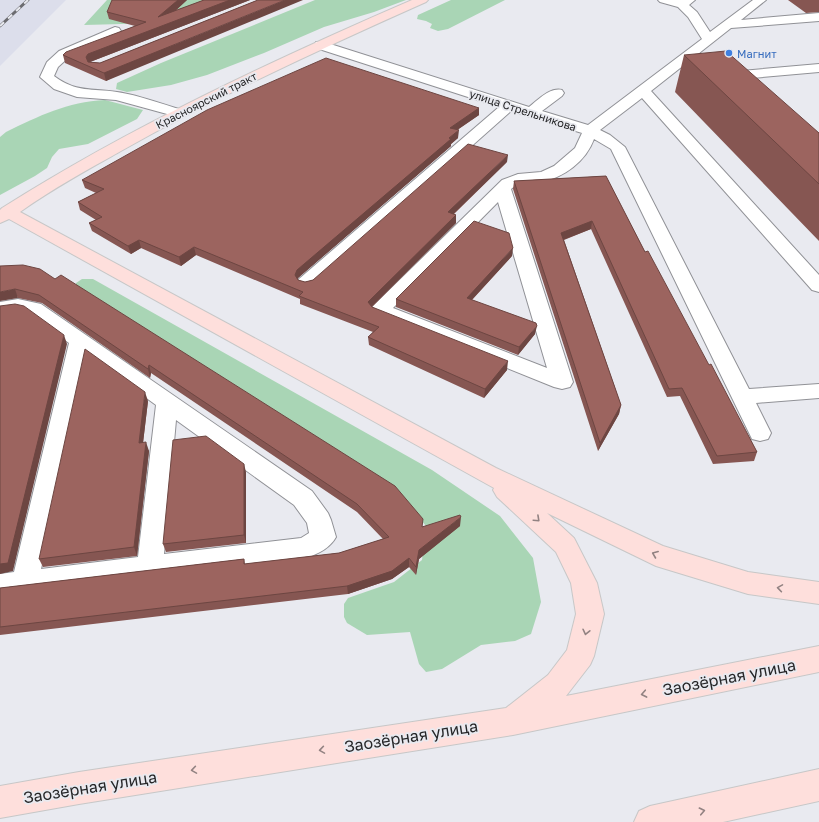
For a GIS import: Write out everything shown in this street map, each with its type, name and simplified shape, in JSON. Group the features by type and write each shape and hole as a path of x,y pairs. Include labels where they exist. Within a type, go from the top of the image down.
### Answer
{"main road":[{"name":"Красноярский тракт","path":"4,215 72,172 178,113 320,45 422,0"},
{"path":"4,215 488,474 656,555 748,583 819,593"},
{"path":"488,474 565,546 584,583 590,614 580,656 558,685 513,721"},
{"name":"Заозёрная улица","path":"0,802 79,788 513,721 819,659"},
{"path":"650,822 819,785"}],"street":[{"path":"664,0 685,2 709,40"},
{"name":"улица Стрельникова","path":"320,45 590,131 760,0"},
{"path":"728,25 819,17"},
{"path":"114,31 64,54 52,65 47,77 59,86 82,94 117,96 178,113"},
{"path":"681,61 695,65"},
{"path":"708,69 729,76 819,68"},
{"path":"642,91 819,286"},
{"path":"531,112 557,93"},
{"path":"306,283 509,105"},
{"path":"502,188 562,382 380,310 502,188 509,181 545,176 565,166 582,150 590,131 605,138 618,147 760,433"},
{"path":"0,308 18,305 34,308 304,498 319,520 323,537 306,548 0,585"},
{"path":"25,582 80,340"},
{"path":"742,397 819,391"},
{"path":"150,567 167,402"}],"shaded area":[{"path":"0,0 66,0 0,66"}],"green space":[{"path":"107,0 220,0 159,23 84,25"},
{"path":"315,0 406,0 374,12 324,27 264,53 207,75 171,85 127,92 116,89 117,83 161,63"},
{"path":"451,0 505,0 448,29 438,31 430,28 432,24 417,19 418,15"},
{"path":"105,100 143,110 137,119 88,144 59,149 52,157 47,168 0,195 0,137 6,132 54,111 91,101"},
{"path":"82,279 93,279 432,470 500,516 533,558 541,602 531,634 515,641 481,645 442,669 426,672 419,664 410,632 367,635 347,623 344,617 344,604 348,598 394,582 422,560 426,526 397,492 76,288 76,283"}],"building":[{"path":"112,0 178,0 158,17 204,0 230,0 88,54 86,57 88,62 100,63 258,0 285,0 104,73 63,55 66,52 146,22 107,12"},
{"path":"726,51 819,133 819,184 684,55"},
{"path":"326,58 479,108 450,128 459,130 449,138 451,139 297,270 295,275 298,280 305,282 313,280 468,144 508,155 448,212 456,215 368,302 372,307 508,361 485,389 368,337 379,327 299,296 303,292 194,247 179,257 139,240 128,246 89,223 102,217 78,202 104,189 82,180 207,110"},
{"path":"606,176 645,252 648,251 709,365 711,364 757,452 717,456 682,388 669,389 592,221 561,233 621,405 600,443 514,181"},
{"path":"474,221 509,233 513,248 467,298 536,323 537,326 519,347 396,299"},
{"path":"23,265 40,269 55,279 61,275 395,486 423,519 422,527 460,515 461,517 419,550 416,567 409,558 392,571 347,586 0,627 0,588 244,559 244,564 339,553 389,537 357,504 149,365 148,369 39,295 15,289 0,292 0,266"},
{"path":"15,304 24,306 64,335 8,563 0,564 0,306"},
{"path":"85,349 145,392 139,443 146,442 134,547 39,559"},
{"path":"206,436 244,464 244,535 163,544 173,440"}],"railway":[{"path":"0,26 28,0"}],"place":[{"name":"Магнит","path":"729,53"}]}
